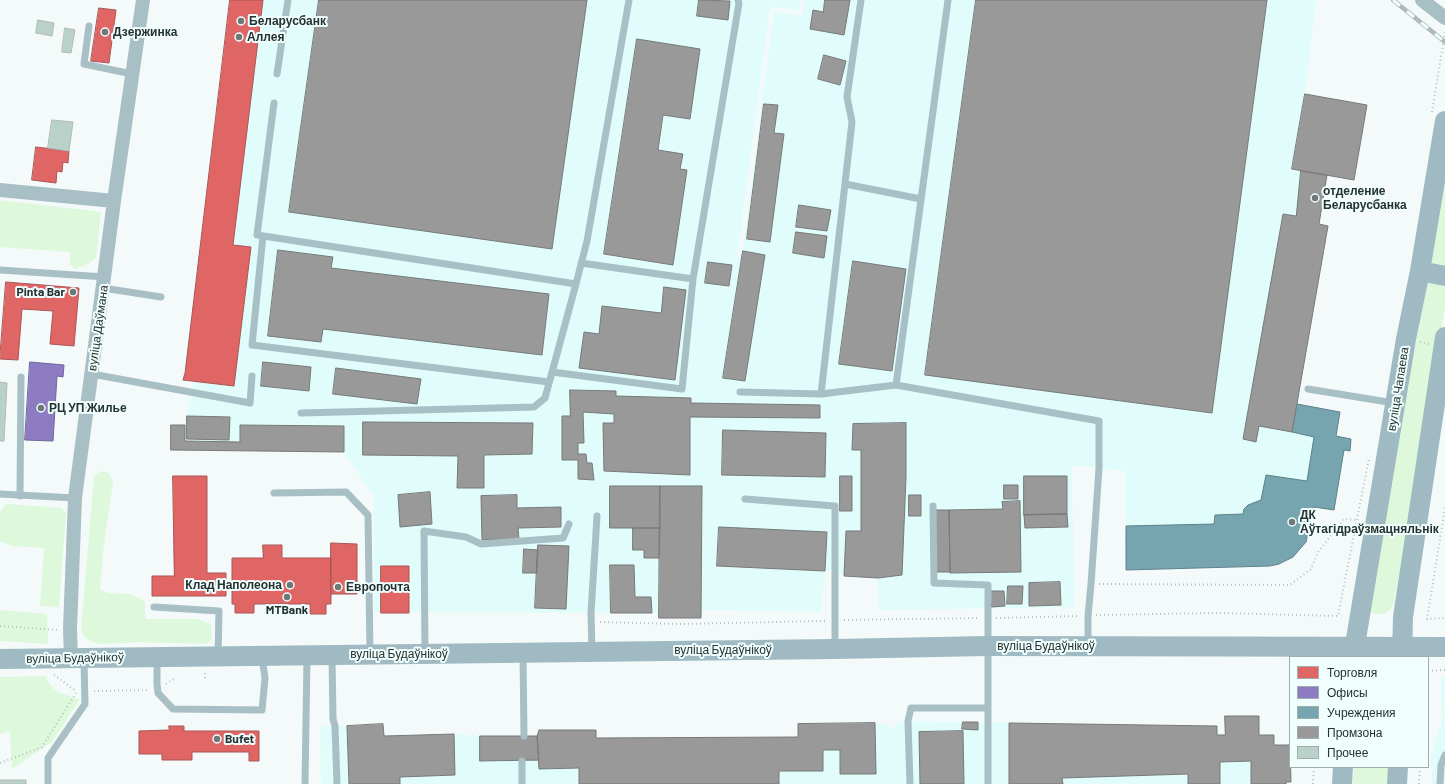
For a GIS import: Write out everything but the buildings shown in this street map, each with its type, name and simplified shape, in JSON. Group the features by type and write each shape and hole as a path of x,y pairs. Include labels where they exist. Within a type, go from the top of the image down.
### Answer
{"main road":[{"name":"вуліца Чапаева","path":"1353,652 1406,339 1420,271 1445,121"},
{"path":"1420,271 1445,276"},
{"path":"1402,652 1403,617 1445,337"},
{"name":"вуліца Будаўнікоў","path":"0,658 592,651 835,650 987,646 1402,652 1445,647"},
{"path":"1342,784 1343,768"},
{"path":"1397,784 1398,768"}],"street":[{"name":"вуліца Даўмана","path":"78,658 70,629 75,498 114,201 143,0"},
{"path":"1422,0 1445,18"},
{"path":"0,190 114,201"}],"lane":[{"path":"277,74 288,0"},
{"path":"301,413 534,407 545,398 587,240 629,0"},
{"path":"552,372 682,388 693,279 738,10 738,0"},
{"path":"820,394 852,122 847,96 861,0"},
{"path":"896,385 948,0"},
{"path":"89,26 84,64 132,74"},
{"path":"274,103 257,235 576,284"},
{"path":"845,184 921,200"},
{"path":"263,236 252,345 549,382"},
{"path":"581,263 693,279"},
{"path":"0,270 104,282 161,297"},
{"path":"92,374 250,403 252,376"},
{"path":"20,496 21,377"},
{"path":"740,392 820,394 896,385 1099,421 1099,468 1088,616 1088,647"},
{"path":"1308,389 1396,403"},
{"path":"274,493 346,492 368,515 370,654"},
{"path":"0,494 75,498"},
{"path":"745,499 835,506 835,650"},
{"path":"933,506 934,583 988,585 988,784"},
{"path":"592,651 591,622 597,516"},
{"path":"425,653 424,531 466,537 481,544 563,538 569,524"},
{"path":"154,607 219,611 218,656"},
{"path":"523,653 524,736"},
{"path":"305,784 308,680 307,654"},
{"path":"332,654 333,719 335,726 337,784"},
{"path":"157,657 158,693 173,709 262,710 265,678 261,655"},
{"path":"48,784 48,758 85,704 78,658"},
{"path":"910,784 908,721 911,708 987,708"},
{"path":"1440,784 1441,765 1445,755"},
{"path":"522,761 522,784"}],"path":[{"path":"1445,508 1427,618 1445,618"},
{"path":"1091,584 1290,585 1311,569 1318,552 1344,519 1357,520"},
{"path":"591,622 679,624 1221,613 1338,616"},
{"path":"0,626 59,630"},
{"path":"1429,671 1445,670"},
{"path":"52,673 76,692 158,690 175,678"},
{"path":"0,763 42,747 76,692"},
{"path":"1313,784 1314,768"},
{"path":"1418,784 1420,768"}],"shaded area":[{"path":"230,0 800,0 799,10 770,7 738,250 733,264 743,251 774,11 802,16 804,0 1316,0 1305,94 1367,105 1354,180 1327,175 1319,224 1328,225 1297,404 1340,412 1336,436 1351,439 1350,451 1344,450 1334,510 1314,507 1306,542 1293,557 1279,564 1270,566 1126,570 1125,471 1072,465 1074,607 879,610 878,578 844,576 834,570 825,571 821,612 702,610 701,618 659,618 659,613 374,612 374,497 344,452 171,450 171,425 185,425 193,381 183,380"},
{"path":"1441,676 1445,676 1445,784 1432,784 1431,756 1442,718"},
{"path":"1225,716 1259,716 1259,735 1274,735 1274,745 1290,768 1291,782 1286,782 1286,784 321,784 320,727 383,724 384,736 454,734 480,736 536,736 539,730 596,730 597,738 798,737 798,724 875,723 887,724 894,730 898,721 1217,726 1217,735 1225,735"}],"green space":[{"path":"1445,163 1445,268 1434,265 1431,262"},
{"path":"0,200 101,212 96,258 88,264 75,269 70,264 70,252 0,247"},
{"path":"1430,282 1443,284 1445,289 1445,307 1394,603 1386,613 1375,614 1367,609 1426,285"},
{"path":"100,471 109,473 113,482 104,544 100,590 108,593 130,594 145,601 146,619 197,619 211,624 212,640 206,644 140,642 100,644 91,642 85,637 81,628 94,476"},
{"path":"9,504 61,508 66,513 59,607 40,606 44,548 12,546 0,541 0,513 4,505"},
{"path":"0,610 47,614 48,644 0,641"},
{"path":"45,676 51,686 59,692 80,699 52,742 12,769 10,731 0,734 0,677"},
{"path":"1354,768 1394,768 1393,784 1353,784"}],"railway":[{"path":"1393,0 1445,42"}],"place":[{"name":"Беларусбанк","path":"241,21"},
{"name":"Дзержинка","path":"105,32"},
{"name":"Аллея","path":"239,37"},
{"name":"отделение Беларусбанка","path":"1315,198"},
{"name":"Pinta Bar","path":"73,292"},
{"name":"РЦ УП Жилье","path":"41,408"},
{"name":"ДК Аўтагідраўзмацняльнік","path":"1292,522"},
{"name":"Клад Наполеона","path":"290,585"},
{"name":"Европочта","path":"338,587"},
{"name":"MTBank","path":"287,597"},
{"name":"Bufet","path":"217,739"}]}
